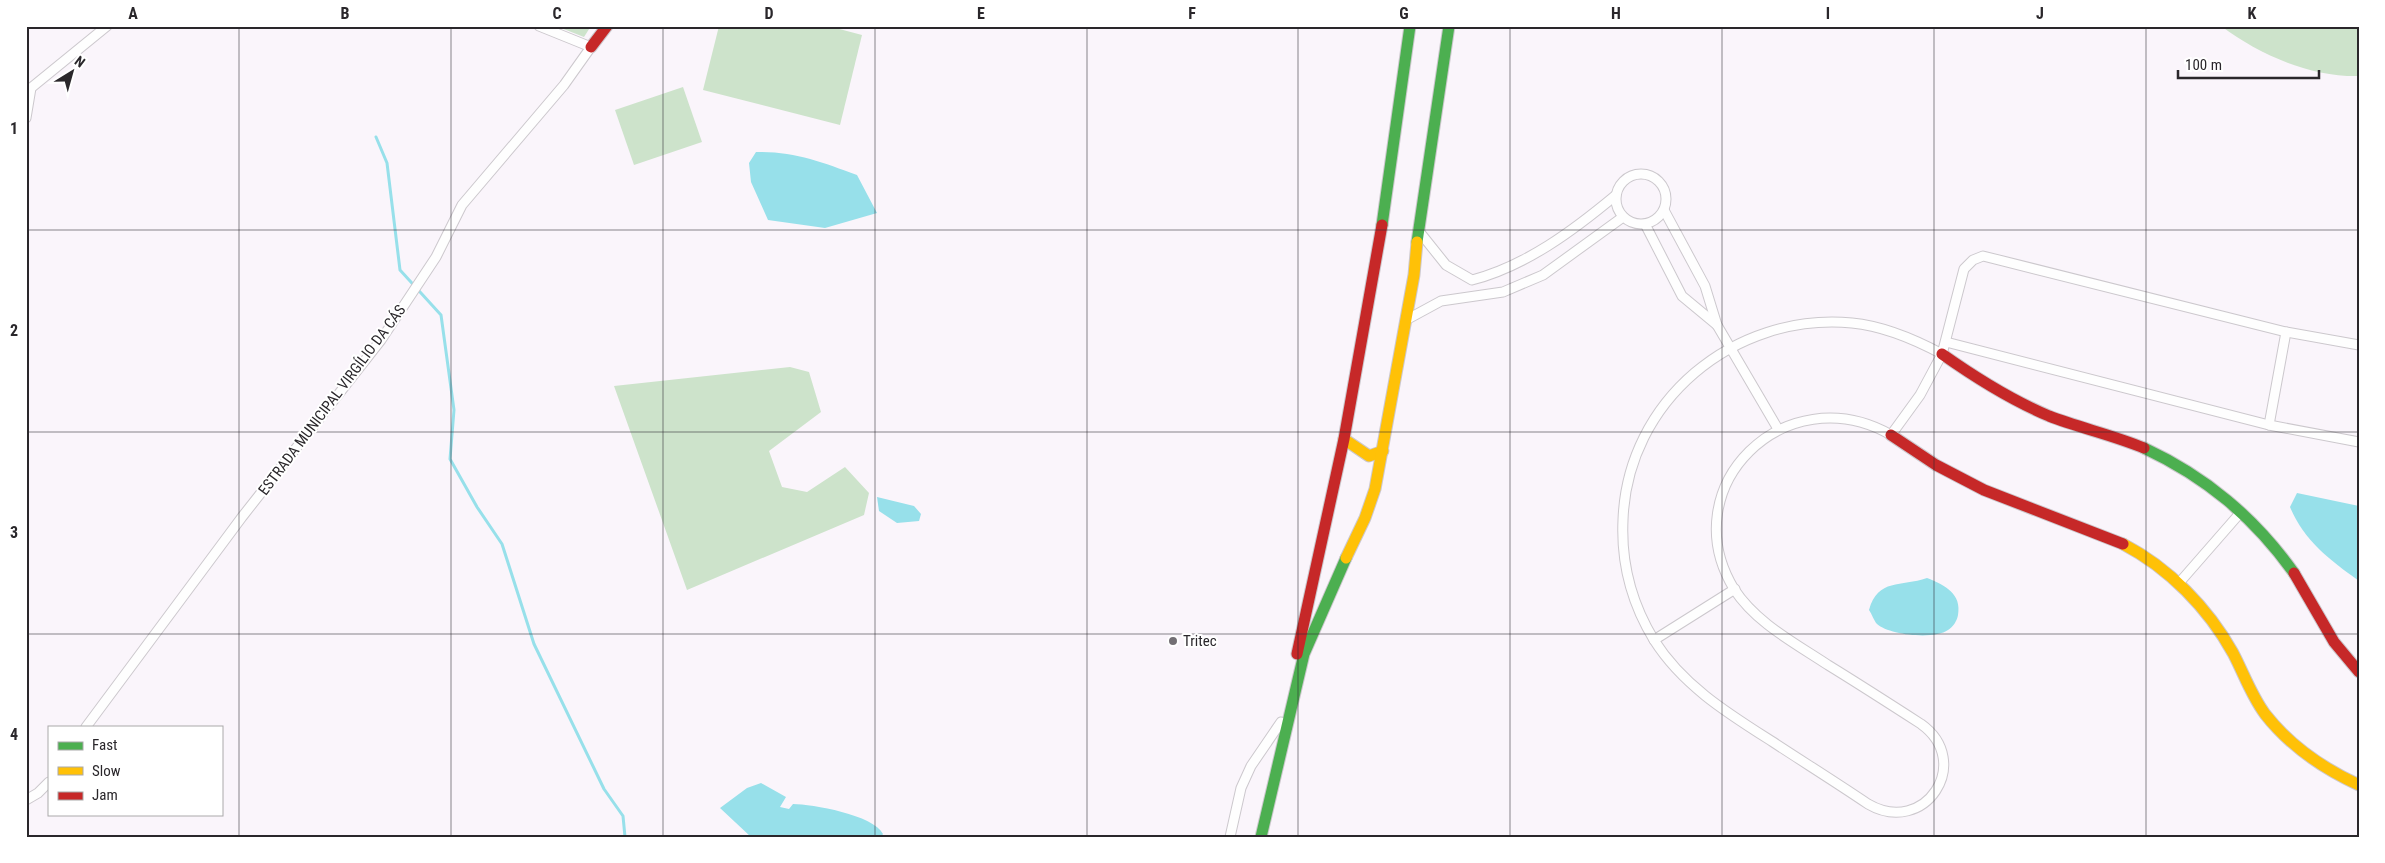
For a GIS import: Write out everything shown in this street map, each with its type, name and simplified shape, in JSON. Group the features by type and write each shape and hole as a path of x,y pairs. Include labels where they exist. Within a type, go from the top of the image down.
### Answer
{"main road":[{"path":"591,47 607,26"},
{"path":"1254,837 1344,439 1388,189 1410,26"},
{"path":"1261,837 1304,654 1322,610 1365,518 1376,489 1406,320 1448,31 1437,26"},
{"path":"1942,354 1980,380 2031,408 2113,436 2160,456 2204,482 2261,530 2291,567 2340,652 2359,672"},
{"path":"1891,435 1930,462 1992,494 2118,540 2150,560 2179,583 2214,622 2232,652 2256,700 2278,728 2319,764 2359,784"},
{"path":"1344,439 1369,456 1383,451"}],"street":[{"path":"26,118 29,90 107,26"},
{"path":"539,26 591,47"},
{"name":"ESTRADA MUNICIPAL VIRGÍLIO DA CÁS","path":"87,726 242,517 381,340 436,256 462,205 564,85 591,47"},
{"path":"1418,230 1446,265 1472,280 1491,275 1539,252 1616,195 1621,184 1631,176 1648,176 1662,186 1666,198 1664,210 1656,219 1646,224 1634,223 1623,217 1617,206 1616,195"},
{"path":"1664,210 1705,286 1717,325 1778,429"},
{"path":"1406,320 1441,301 1503,292 1543,275 1623,217"},
{"path":"1646,224 1682,296 1717,325"},
{"path":"1942,354 1922,343 1892,331 1853,323 1830,322 1782,327 1760,334 1730,348 1698,369 1665,402 1641,442 1626,486 1622,531 1628,576 1634,599 1654,640 1683,676 1716,705 1868,804 1883,811 1899,813 1915,809 1929,800 1942,780 1944,764 1941,748 1933,734 1921,724 1778,633 1750,609 1735,589 1720,555 1718,530 1720,506 1728,482 1741,461 1758,442 1778,429 1804,420 1830,417 1856,420 1891,435 1920,395 1942,354 1964,269 1973,260 1983,256 2286,332 2359,345"},
{"path":"2269,425 2286,332"},
{"path":"1946,342 2269,425 2359,442"},
{"path":"2179,583 2241,512"},
{"path":"1654,640 1735,589"},
{"path":"1230,837 1241,788 1251,766 1281,722"},
{"path":"26,800 38,793 48,783"}],"green space":[{"path":"556,26 591,26 584,37"},
{"path":"719,26 828,26 862,35 840,125 703,90"},
{"path":"2221,26 2359,26 2359,76 2322,73 2286,62 2252,46"},
{"path":"683,87 702,142 634,165 615,110"},
{"path":"790,367 809,372 821,412 769,451 782,487 807,492 845,467 869,493 864,515 687,590 614,386"}],"water":[{"path":"756,152 795,155 857,175 877,213 825,228 768,220 751,182 749,163"},
{"path":"2297,493 2359,506 2359,581 2310,540 2290,507"},
{"path":"877,497 914,506 921,514 919,521 897,523 879,511"},
{"path":"1927,578 1946,587 1955,596 1959,608 1956,622 1952,627 1933,635 1912,635 1891,631 1877,624 1869,610 1878,593 1892,585"},
{"path":"761,783 786,797 780,807 789,809 793,804 827,808 868,821 883,834 881,837 751,837 720,808 747,788"}],"waterway":[{"path":"376,137 387,163 400,270 441,315 454,410 450,459 477,507 502,544 534,644 604,789 623,816 625,837"}],"traffic: fast":[{"path":"1382,225 1410,26"},
{"path":"1417,242 1449,26"},
{"path":"2144,448 2188,472 2227,500 2262,534 2294,573"},
{"path":"1261,837 1304,654 1346,558"}],"traffic: slow":[{"path":"1346,558 1365,518 1375,489 1414,275 1417,242"},
{"path":"1344,439 1369,456 1383,451"},
{"path":"2123,544 2171,577 2212,620 2233,653 2260,707 2275,726 2296,746 2320,764 2359,785"}],"traffic: jam":[{"path":"591,47 607,26"},
{"path":"1297,654 1344,439 1382,225"},
{"path":"1942,354 1994,388 2035,410 2144,448"},
{"path":"1891,435 1936,465 1984,490 2123,544"},
{"path":"2294,573 2334,642 2359,672"}],"place":[{"name":"Tritec","path":"1173,641"}]}
